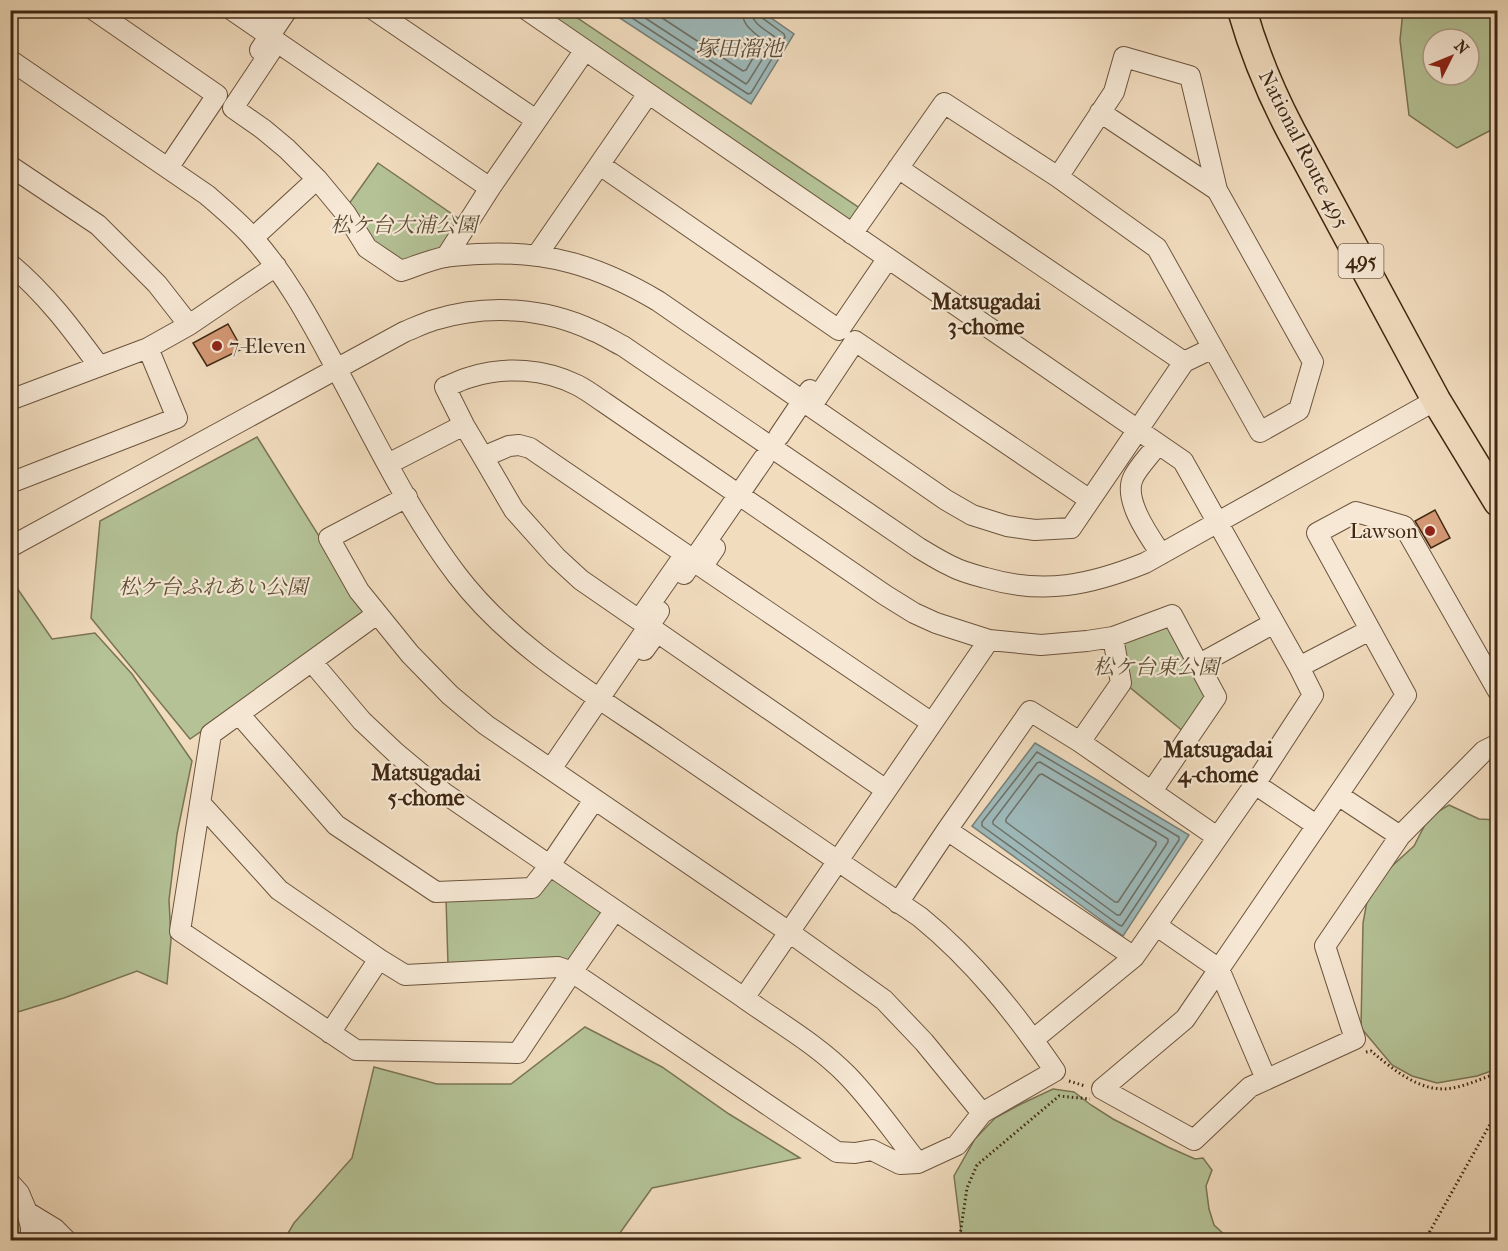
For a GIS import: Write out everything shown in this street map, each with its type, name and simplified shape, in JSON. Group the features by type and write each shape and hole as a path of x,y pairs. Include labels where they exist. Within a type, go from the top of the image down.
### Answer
{"highway":[{"name":"National Route 495","path":"1242,10 1276,103 1436,400 1497,502"}],"street":[{"path":"94,10 217,95 172,170"},
{"path":"232,10 261,30 274,10"},
{"path":"172,170 287,10"},
{"path":"374,10 536,120"},
{"path":"527,10 1184,461 1313,695 1255,784 1134,957 1034,1040"},
{"path":"490,188 277,42 233,108 287,149 317,179 345,214 367,248 401,271 446,257 494,253 537,255 569,261 631,285 658,301 946,500 972,515 1007,526 1035,531 1071,528 1184,362 1213,348"},
{"path":"446,257 490,188 585,50"},
{"path":"852,234 944,103 1058,177 1157,248 1260,432 1299,410 1313,362 1217,190 1190,76 1124,57 1114,92 1058,177"},
{"path":"12,65 207,195 253,238 292,290 407,497 457,575 491,614 524,644 604,701 920,917 959,951 994,989 1056,1071 982,1113 957,1145 918,1163 900,1164 872,1150 855,1153 837,1152 572,972 558,967 405,975 279,890 200,803"},
{"path":"537,255 648,94"},
{"path":"1100,112 1217,190"},
{"path":"600,165 839,330 892,261"},
{"path":"10,166 98,225 157,284 189,325"},
{"path":"898,168 1184,362"},
{"path":"253,238 317,179"},
{"path":"807,404 892,261"},
{"path":"10,264 31,282 61,315 99,366"},
{"path":"10,400 148,348 189,325 276,266"},
{"path":"10,547 404,332 433,320 489,310 546,314 593,330 623,346 919,548 953,567 1007,585 1067,586 1095,581 1145,564 1436,400"},
{"path":"779,436 807,404 855,341 1090,500"},
{"path":"10,483 177,418 148,348"},
{"path":"483,457 509,446 519,445 530,448 685,554 639,620 581,580 556,557 514,510 464,425 445,387 471,377 498,371 525,370 549,375 577,385 885,595 936,624 989,640 1041,645 1113,637 1172,615 1216,697 1152,791"},
{"path":"388,464 464,425"},
{"path":"1158,444 1133,478 1130,490 1142,523 1161,554"},
{"path":"764,458 702,567 932,723"},
{"path":"407,497 329,538 359,591 410,654 450,695 486,725 789,932 884,1000 924,1042 982,1113"},
{"path":"604,701 742,498"},
{"path":"1497,691 1404,526 1356,512 1317,533 1406,694 1185,1019 1098,1094 1194,1140 1250,1087 1355,1039 1325,946 1400,836 1484,751 1497,744"},
{"path":"377,614 211,734 180,931 356,1050 518,1053 615,910"},
{"path":"1198,665 1274,623"},
{"path":"1299,667 1370,630"},
{"path":"551,770 657,632 886,790"},
{"path":"1080,742 1121,683 1113,637"},
{"path":"744,998 989,640"},
{"path":"312,662 362,720 396,753 444,793 825,1055 848,1075 918,1163"},
{"path":"898,903 1030,711 1080,742 1217,837"},
{"path":"239,714 336,825 436,892 532,888 594,800"},
{"path":"1255,784 1316,825"},
{"path":"1338,795 1400,836"},
{"path":"947,830 1134,957"},
{"path":"1157,926 1219,969 1266,1079"},
{"path":"330,1033 379,959"},
{"path":"10,1183 19,1193 27,1212 32,1240"},
{"path":"27,1212 55,1229 66,1240"}],"path":[{"path":"1361,1055 1371,1050 1401,1075 1435,1089 1453,1088 1497,1073"},
{"path":"1056,1071 1071,1083 1098,1094"},
{"path":"958,1240 967,1188 977,1165 1059,1096 1098,1094"},
{"path":"1425,1240 1497,1110"}],"green space":[{"path":"535,11 567,11 864,211 852,226"},
{"path":"1403,11 1497,11 1497,127 1457,148 1409,115 1400,40"},
{"name":"松ケ台大浦公園","path":"378,163 465,223 445,255 401,268 370,245 346,208"},
{"name":"松ケ台ふれあい公園","path":"257,437 369,616 190,739 91,618 100,521"},
{"path":"17,588 52,639 95,633 132,674 192,761 177,834 169,900 171,940 167,984 137,971 64,998 11,1014 10,592"},
{"name":"松ケ台東公園","path":"1164,625 1170,627 1206,692 1205,701 1184,732 1127,685 1122,645 1126,640"},
{"path":"1449,805 1479,819 1497,820 1497,1069 1477,1076 1437,1083 1412,1076 1392,1065 1361,1028 1363,923 1368,896 1381,876 1414,846 1429,817"},
{"path":"551,873 608,912 573,960 448,965 446,898"},
{"path":"585,1027 662,1067 729,1114 800,1158 652,1188 615,1240 284,1240 294,1223 352,1158 374,1067 437,1084 511,1084"},
{"path":"1053,1089 1074,1092 1113,1119 1195,1159 1203,1158 1212,1170 1206,1186 1214,1225 1233,1240 962,1240 954,1176 975,1139 995,1118"},
{"path":"10,1195 22,1228 22,1240 11,1240"}],"water":[{"name":"塚田溜池","path":"609,11 761,11 794,34 751,104"},
{"path":"1035,743 1189,835 1123,936 972,826"}],"building":[{"name":"7-Eleven","path":"228,324 242,349 207,366 193,343"},
{"name":"Lawson","path":"1435,510 1450,538 1431,548 1415,521"}],"place":[{"name":"7-Eleven","path":"217,346"},
{"name":"Lawson","path":"1430,531"}],"district":[{"name":"Matsugadai 3-chome","path":"986,314"},
{"name":"Matsugadai 4-chome","path":"1218,762"},
{"name":"Matsugadai 5-chome","path":"426,786"}]}
